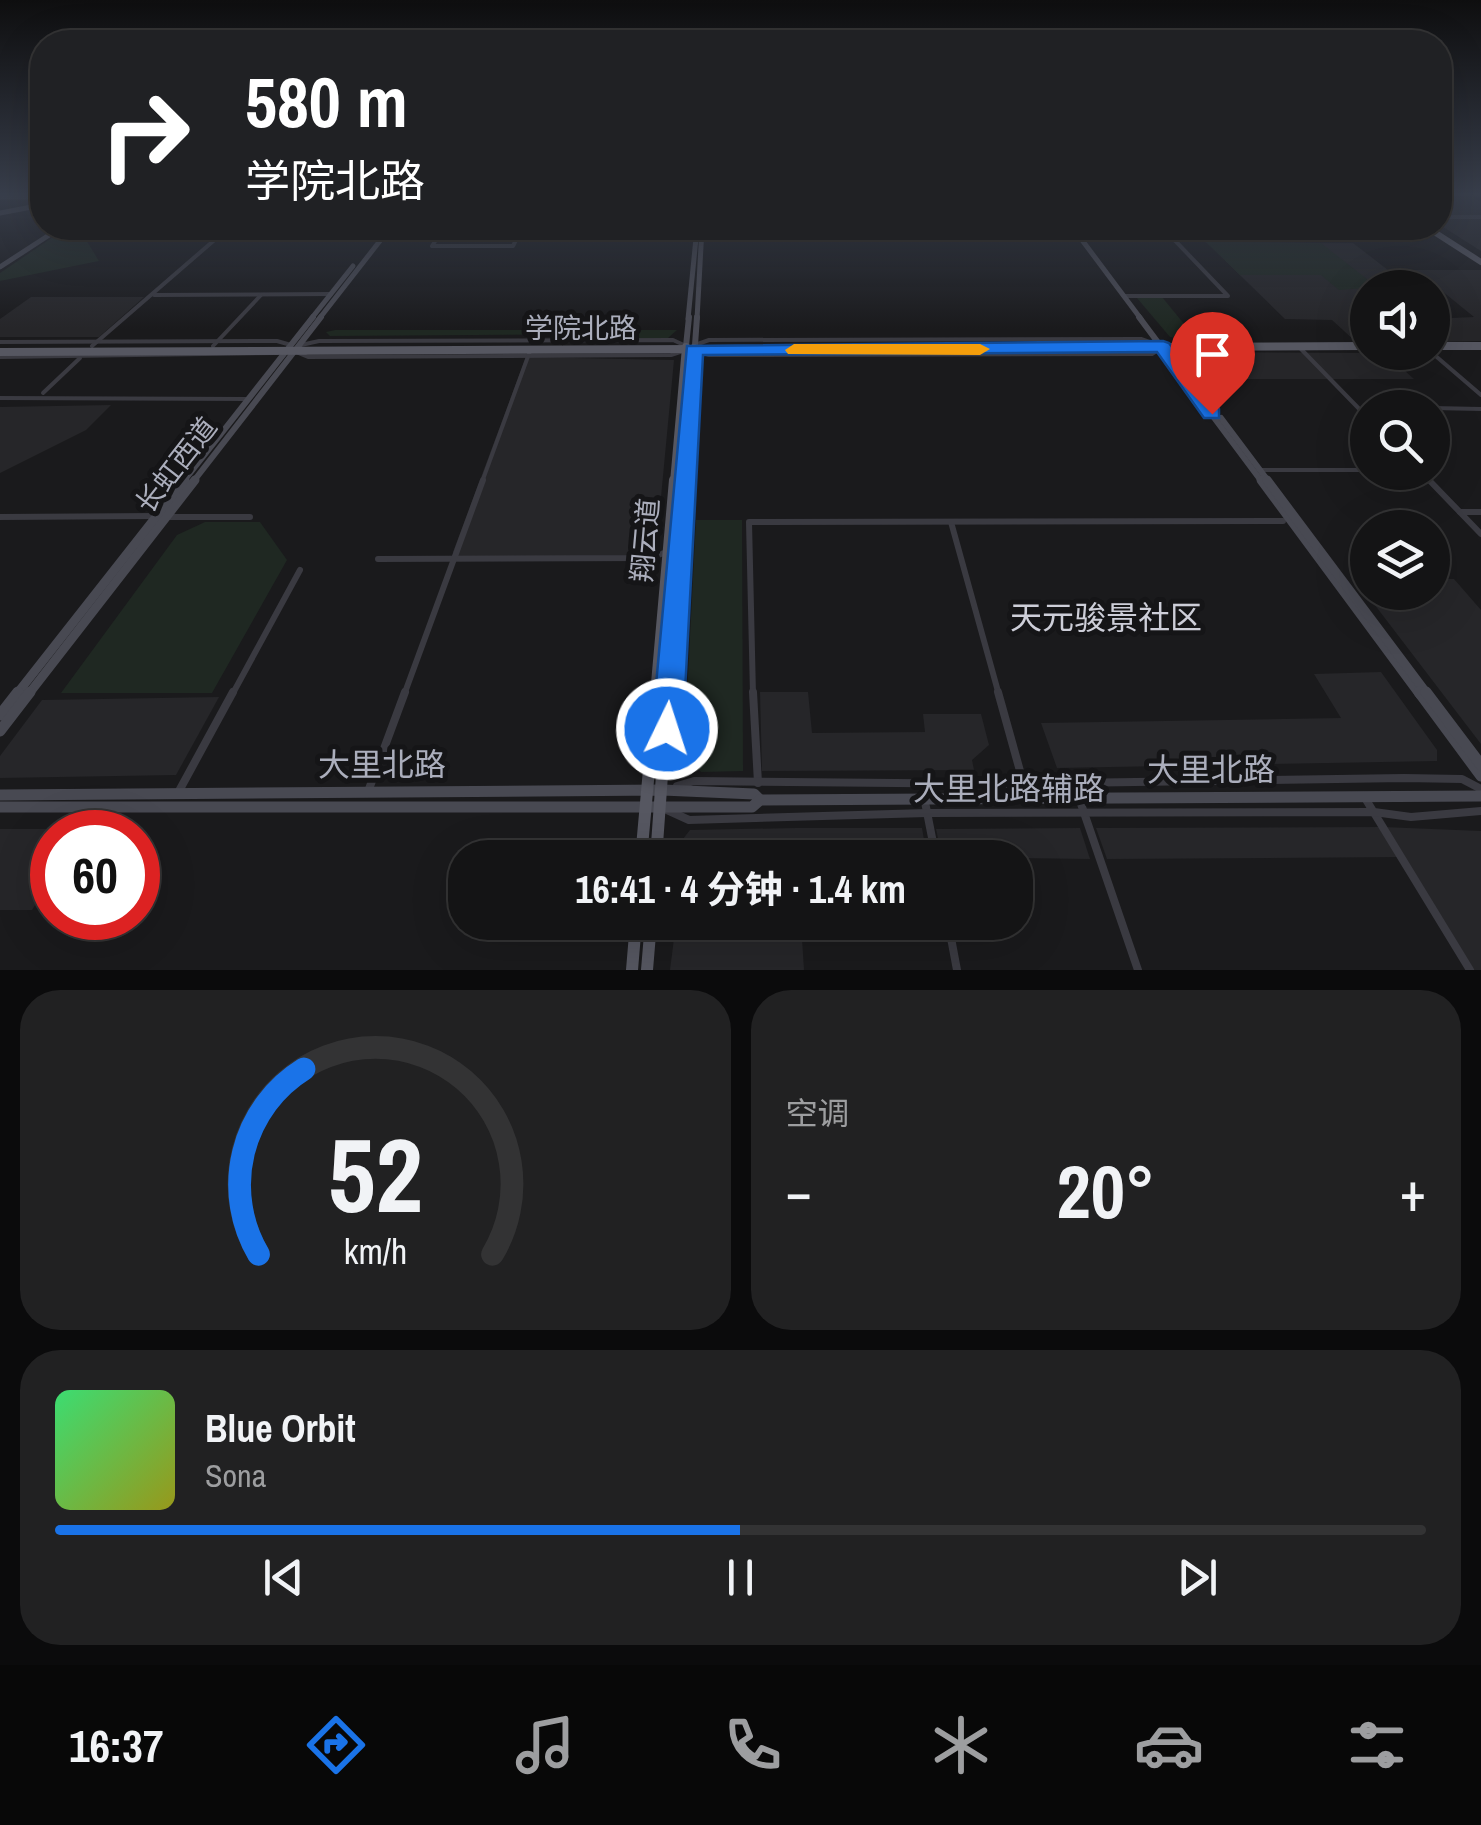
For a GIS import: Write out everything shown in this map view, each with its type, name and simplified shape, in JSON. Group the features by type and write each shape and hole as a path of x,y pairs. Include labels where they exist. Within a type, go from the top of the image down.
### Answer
{"main road":[{"path":"0,264 35,240"},
{"path":"0,264 40,240"},
{"name":"长虹西道","path":"0,730 248,399 376,240"},
{"name":"长虹西道","path":"0,716 377,240"},
{"name":"翔云道","path":"645,840 653,806 663,790 698,240"},
{"path":"1084,240 1481,776"},
{"path":"1451,240 1481,259"},
{"name":"学院北路","path":"88,349 215,344 390,354 493,348 529,353 690,348 759,342 971,347"},
{"name":"学院北路","path":"0,349 1350,346"},
{"path":"1450,348 1481,346"},
{"name":"翔云道","path":"655,840 653,806 647,790 690,348"},
{"path":"1256,470 1481,765"},
{"name":"大里北路","path":"0,795 663,790 754,794 760,800"},
{"name":"大里北路","path":"0,807 752,807 760,800 1481,793"},
{"path":"632,970 634,940"},
{"path":"647,970 650,940"}],"street":[{"path":"44,396 88,349 214,240"},
{"path":"436,240 432,246 513,246 516,240"},
{"path":"1127,296 1228,296 1175,240"},
{"path":"215,344 261,294"},
{"path":"151,295 331,294"},
{"path":"1298,346 1350,398"},
{"path":"0,349 88,349"},
{"path":"368,792 529,353"},
{"path":"1450,366 1481,395"},
{"path":"0,398 248,399"},
{"path":"1450,409 1481,410"},
{"path":"1256,470 1350,470"},
{"path":"1439,490 1481,534"},
{"path":"1460,512 1481,512"},
{"path":"0,518 250,517"},
{"path":"758,783 754,760 749,522 1283,521"},
{"path":"950,522 1028,799"},
{"path":"378,559 649,558 670,551"},
{"path":"177,794 300,570"},
{"name":"大里北路辅路","path":"663,790 694,781 1024,784 1404,778 1462,780 1481,793"},
{"path":"1365,797 1470,970"},
{"path":"1079,798 1138,970"},
{"path":"924,799 932,840"},
{"name":"大里北路辅路","path":"653,806 690,820 927,813 1374,812 1411,817 1481,811"},
{"path":"951,940 957,970"}],"shaded area":[{"path":"1461,238 1481,238 1481,251"},
{"path":"49,240 86,240 99,261 0,281 0,273"},
{"path":"1206,242 1353,243 1388,270 1350,270 1350,336 1332,320 1285,319"},
{"path":"1206,242 1321,243 1355,270 1350,270 1350,289 1339,290 1321,275 1240,275"},
{"path":"1450,270 1481,270 1481,341 1450,342 1450,317 1474,317 1450,297"},
{"path":"31,297 144,297 99,337 0,337 0,319"},
{"path":"1162,297 1198,341 1170,337 1137,298"},
{"path":"677,330 668,338 619,339 619,334 330,336 326,332"},
{"path":"1350,353 1350,370 1404,370 1414,379 1200,379 1182,355"},
{"path":"526,357 674,360 656,550 647,556 457,556 453,552"},
{"path":"111,405 86,430 0,473 0,407"},
{"path":"696,520 742,520 743,771 701,772 684,753"},
{"path":"205,522 260,522 287,560 212,693 61,693 177,535"},
{"path":"1450,579 1454,579 1481,610 1481,744 1379,610 1450,610"},
{"path":"1381,672 1437,750 1437,761 1057,768 1041,723 1341,718 1314,674"},
{"path":"760,692 808,692 812,733 925,732 923,714 981,714 989,745 972,760 974,770 762,771"},
{"path":"219,697 176,775 0,778 0,756 42,700"},
{"path":"1383,827 1481,831 1481,970 1474,970 1402,857 1107,859 1096,828"},
{"path":"922,828 924,840 683,840 690,830"},
{"path":"1080,828 1090,859 1033,858 1033,840 938,840 936,829"},
{"path":"0,829 30,829 30,910 0,910"},
{"path":"674,940 802,940 804,970 670,970"}],"slow traffic":[{"path":"794,350 980,349"}],"district":[{"name":"天元骏景社区","path":"1106,618"}],"route":[{"path":"667,729 694,350 1163,347 1212,414"}]}
